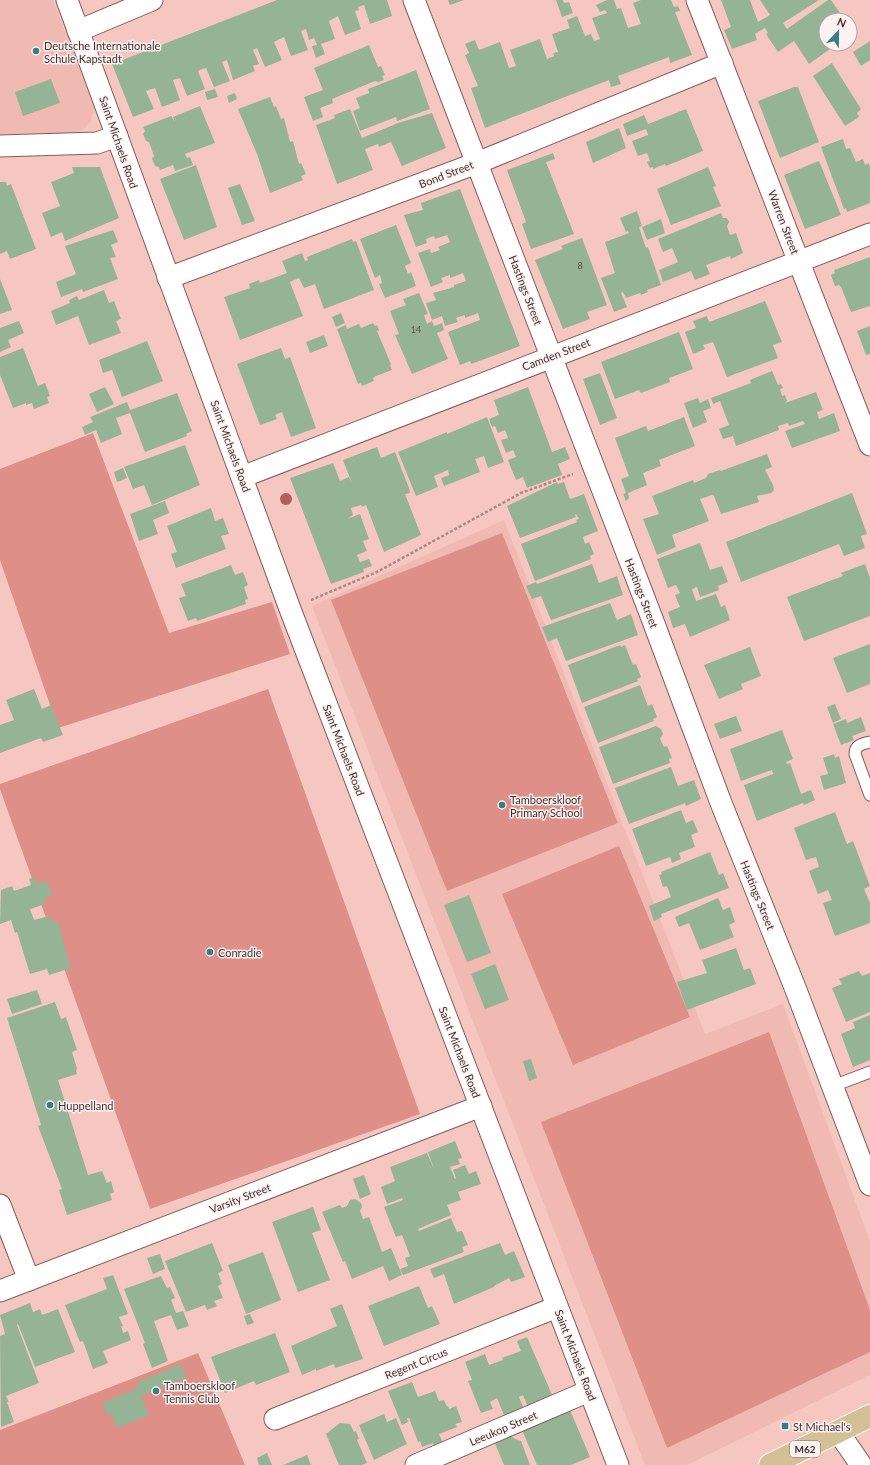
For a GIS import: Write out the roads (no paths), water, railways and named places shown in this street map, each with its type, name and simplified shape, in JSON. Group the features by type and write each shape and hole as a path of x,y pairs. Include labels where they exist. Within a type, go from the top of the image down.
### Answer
{"main road":[{"name":"M62","path":"770,1465 839,1433 870,1416"}],"street":[{"name":"Saint Michaels Road","path":"67,0 290,609 618,1465"},
{"path":"78,31 152,0"},
{"name":"Hastings Street","path":"414,0 721,803 870,1186"},
{"name":"Warren Street","path":"697,0 870,445"},
{"name":"Bond Street","path":"168,278 477,163 722,63"},
{"path":"0,146 97,144 117,136"},
{"name":"Camden Street","path":"242,477 550,356 870,234"},
{"name":"Varsity Street","path":"0,1291 481,1106"},
{"path":"0,1205 29,1280"},
{"name":"Regent Circus","path":"275,1419 557,1306"},
{"name":"Leeukop Street","path":"416,1465 589,1391"},
{"path":"839,1433 861,1465"}],"lane":[{"path":"870,742 858,746 855,754 870,795"},
{"path":"832,1086 870,1072"}],"place":[{"name":"Deutsche Internationale Schule Kapstadt","path":"36,51"},
{"name":"Tamboerskloof Primary School","path":"502,805"},
{"name":"Conradie","path":"210,952"},
{"name":"Huppelland","path":"50,1105"},
{"name":"Tamboerskloof Tennis Club","path":"156,1391"},
{"name":"St Michael's","path":"785,1426"}]}
